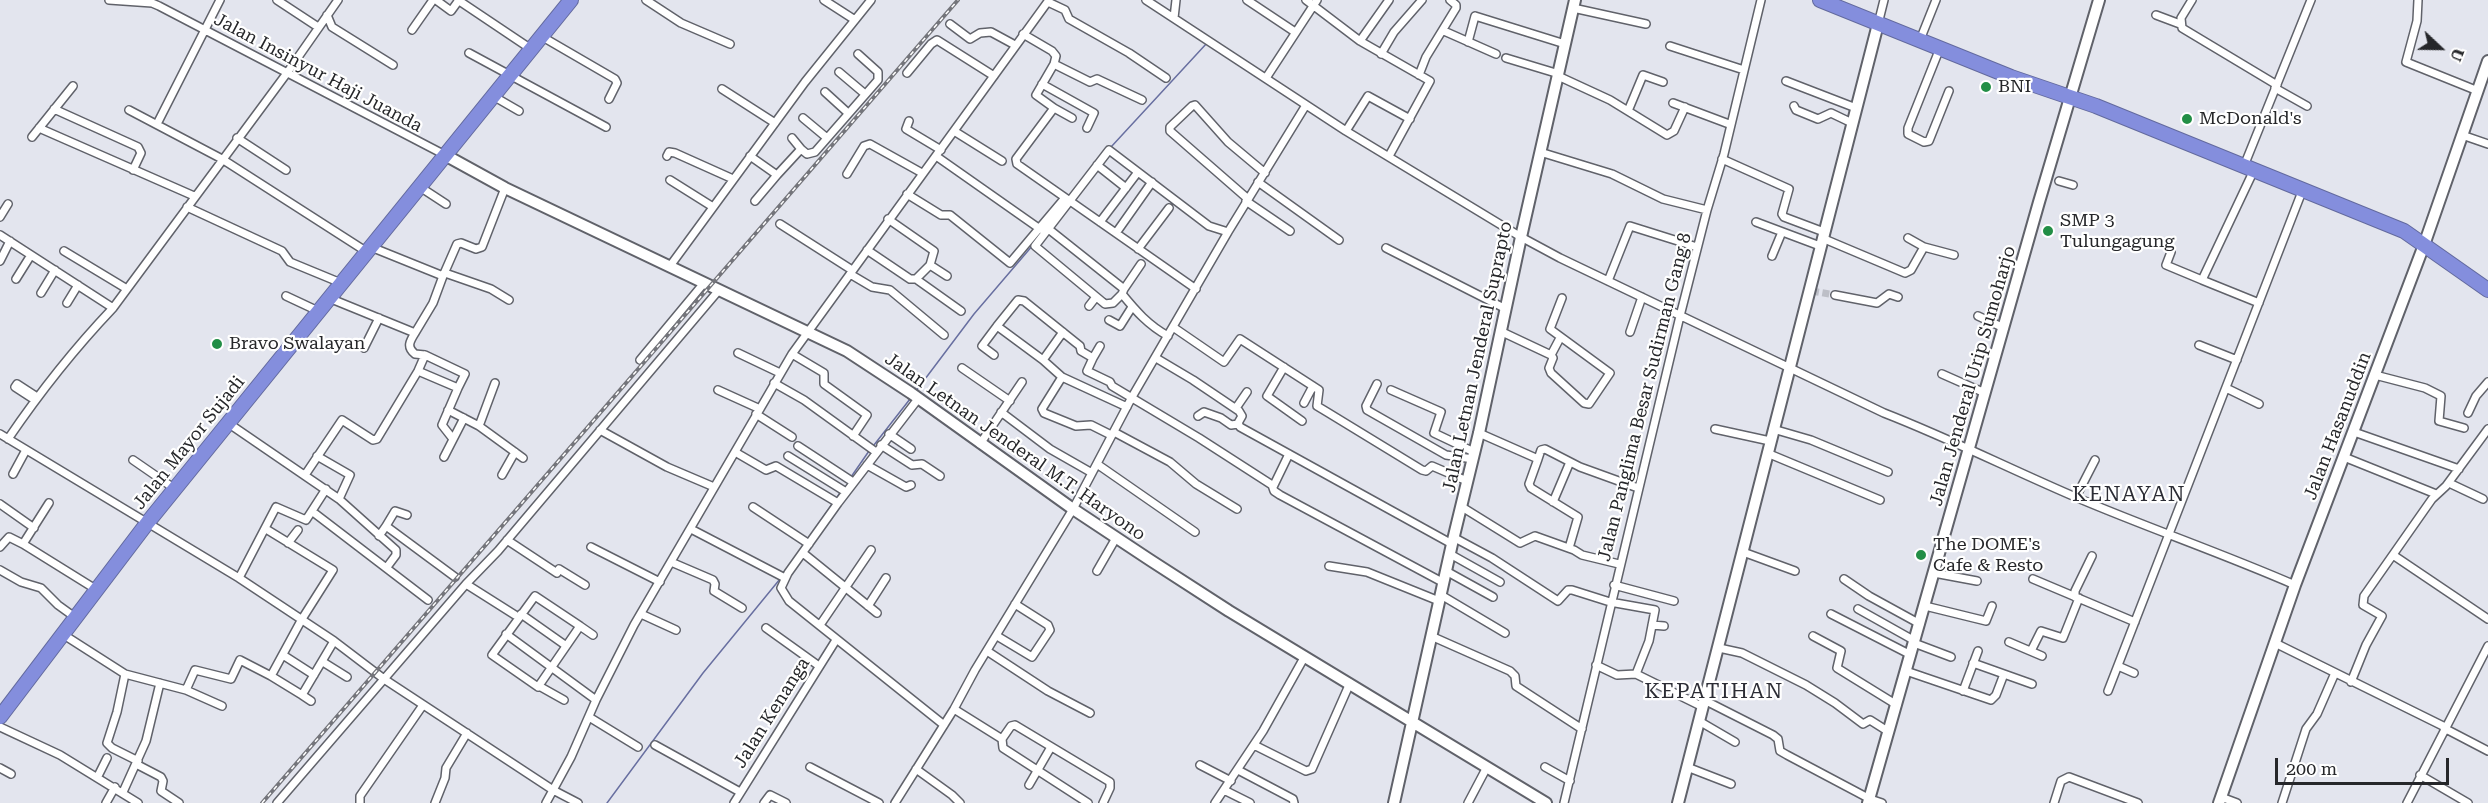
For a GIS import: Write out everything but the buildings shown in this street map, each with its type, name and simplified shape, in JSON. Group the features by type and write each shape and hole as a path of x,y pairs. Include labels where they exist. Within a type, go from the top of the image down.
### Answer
{"highway":[{"name":"Jalan Mayor Sujadi","path":"0,717 148,522 571,0"},
{"path":"1820,0 2011,77 2071,97 2404,231 2488,290"}],"main road":[{"name":"Jalan Jenderal Urip Sumoharjo","path":"1869,801 2099,0"},
{"name":"Jalan Letnan Jenderal Suprapto","path":"1394,803 1574,4"},
{"path":"1678,803 1878,24"},
{"name":"Jalan Hasanuddin","path":"2220,800 2295,585 2424,245 2478,91 2486,77 2488,61"},
{"name":"Jalan Letnan Jenderal M.T. Haryono","path":"445,155 505,188 847,351 1073,509 1229,611 1411,720 1538,801"}],"street":[{"name":"Jalan Insinyur Haji Juanda","path":"109,0 152,3 445,155"},
{"path":"157,124 220,0"},
{"path":"277,0 318,27"},
{"path":"8,438 81,342 113,308 338,0"},
{"path":"412,30 434,0 451,11 458,0 531,49"},
{"path":"646,0 681,23 730,44"},
{"path":"824,0 855,20"},
{"path":"670,266 750,156 871,0"},
{"path":"1146,0 1174,16 1346,131 1521,237 1789,369 1884,413 1969,448 2076,497 2295,585"},
{"path":"1174,16 1176,0"},
{"path":"1247,0 1295,32"},
{"path":"1306,0 1315,3 1360,41 1430,83 1389,156"},
{"path":"1360,41 1389,0"},
{"path":"1382,54 1394,32 1422,0"},
{"path":"1419,75 1426,57 1444,31 1456,6 1450,0"},
{"name":"Jalan Panglima Besar Sudirman Gang 8","path":"1564,803 1619,564 1761,0"},
{"path":"1878,24 1884,0"},
{"path":"1920,40 1936,0"},
{"path":"2180,24 2192,0"},
{"path":"2202,280 2249,168 2276,87 2311,0"},
{"path":"2418,0 2417,21 2406,62 2478,91"},
{"path":"546,803 641,614 780,373 806,332 954,131 1046,1 1065,10 1069,19 1129,53 1166,78"},
{"path":"1266,78 1315,3"},
{"path":"1574,4 1646,24"},
{"path":"327,15 332,27 393,65"},
{"path":"2156,15 2180,24 2182,28 2307,105"},
{"path":"1468,42 1475,16 1565,44"},
{"path":"950,24 970,39 980,33 991,32 1015,45"},
{"path":"1444,31 1496,54"},
{"path":"1023,34 1054,53 1056,59 1036,95 1072,118"},
{"path":"541,36 615,79 616,83 609,99"},
{"path":"907,73 930,44 937,40 993,76"},
{"path":"1670,46 1744,70"},
{"path":"1940,48 1908,128 1908,134 1924,142 1929,141 1950,91"},
{"path":"469,53 606,127"},
{"path":"792,138 801,149 810,155 878,80 879,74 858,54"},
{"path":"1506,58 1558,75 1628,111 1670,136 1685,107"},
{"path":"1054,64 1090,82 1097,79 1142,100"},
{"path":"839,72 865,94"},
{"path":"1628,111 1643,75 1663,82"},
{"path":"1786,81 1856,108"},
{"path":"1042,84 1094,113 1087,128"},
{"path":"32,137 74,86"},
{"path":"722,90 775,123"},
{"path":"825,92 848,113"},
{"path":"493,96 519,111"},
{"path":"1346,131 1368,96 1410,119"},
{"path":"1673,103 1729,124"},
{"path":"1265,172 1228,142 1195,105 1192,105 1170,127 1170,132 1247,200 1290,231"},
{"path":"895,803 954,710 1073,509 1132,397 1247,200 1306,105"},
{"path":"1794,106 1796,110 1818,119 1831,113 1852,123"},
{"path":"1054,108 1015,162 1196,289"},
{"path":"54,109 138,147 141,153 133,170"},
{"path":"129,110 222,159 369,249 491,289 509,300"},
{"path":"803,118 827,138"},
{"path":"909,121 906,129 1045,228 1123,292 1132,307 1146,322 1168,336"},
{"path":"39,128 194,196"},
{"path":"954,131 1002,161"},
{"path":"2462,135 2488,144"},
{"path":"237,138 285,170"},
{"path":"846,174 867,144 922,173"},
{"path":"755,201 801,149"},
{"path":"907,194 942,215 949,214 1010,263 1045,228 1109,150 1209,226 1228,232"},
{"path":"1540,152 1612,174 1663,199 1707,210"},
{"path":"667,156 669,153 675,153 733,179"},
{"path":"750,156 777,175"},
{"path":"1722,159 1789,189 1782,214 1822,239 1905,273 1911,270 1924,247"},
{"path":"1097,165 1126,188"},
{"path":"1100,222 1138,172"},
{"path":"670,180 713,207"},
{"path":"2059,181 2073,185"},
{"path":"1258,182 1339,240"},
{"path":"1116,233 1152,183"},
{"path":"420,187 447,204"},
{"path":"453,439 442,425 465,373 425,355 415,354 409,348 409,343 433,303 458,244 476,249 482,247 505,188"},
{"path":"2108,691 2303,189"},
{"path":"0,217 8,204"},
{"path":"187,207 282,251 290,262 341,283"},
{"path":"1138,249 1169,208"},
{"path":"888,219 934,251 930,265 916,279"},
{"path":"1756,222 1782,232 1822,239"},
{"path":"780,224 872,287 890,290 944,335"},
{"path":"1608,281 1630,226 1697,247"},
{"path":"1045,228 1035,246 1108,305 1123,292 1141,264"},
{"path":"1772,256 1782,232"},
{"path":"0,235 113,308"},
{"path":"1908,238 1924,247 1954,255"},
{"path":"0,261 10,241"},
{"path":"1386,248 1506,309"},
{"path":"867,250 910,279 916,279 961,311"},
{"path":"64,251 127,289"},
{"path":"2171,252 2166,265 2259,303"},
{"path":"16,279 31,255"},
{"path":"930,265 947,276"},
{"path":"41,292 55,270"},
{"path":"640,360 704,283"},
{"path":"67,303 78,285"},
{"path":"277,803 466,584 507,540 720,290"},
{"path":"1835,295 1876,303 1888,294 1898,297"},
{"path":"286,296 318,311"},
{"path":"1089,306 1096,297"},
{"path":"1630,332 1642,297"},
{"path":"329,298 415,333"},
{"path":"1560,338 1551,355 1550,371 1586,404 1589,404 1610,373 1560,338 1550,327 1562,298"},
{"path":"994,355 982,346 1021,299 1080,346 1081,351 1094,358"},
{"path":"1109,320 1120,326 1132,307"},
{"path":"1978,316 2004,328"},
{"path":"364,348 379,318"},
{"path":"998,326 1062,377 1127,407"},
{"path":"1173,327 1224,362 1240,339 1319,390 1317,406 1422,470 1426,471 1432,466 1467,481"},
{"path":"1500,331 1551,355"},
{"path":"1043,360 1063,332"},
{"path":"2199,345 2236,360"},
{"path":"1100,346 1087,371 1104,379 1273,487 1274,491 1280,495 1444,583"},
{"path":"738,353 780,373"},
{"path":"792,354 824,373 824,384 867,415 853,436"},
{"path":"305,475 342,420 373,440 377,439 418,371 425,355"},
{"path":"1156,358 1236,408 1242,416 1238,424"},
{"path":"1284,367 1267,396 1302,421"},
{"path":"962,368 1010,400"},
{"path":"418,371 458,388"},
{"path":"1942,374 1985,393"},
{"path":"2375,375 2425,388 2441,396 2439,421 2464,428"},
{"path":"1062,377 1047,399 1042,410 1044,413 1076,426 1091,425 1112,433 1170,462 1196,483 1237,509"},
{"path":"1097,393 1104,379"},
{"path":"980,445 1022,382"},
{"path":"2468,413 2476,396 2488,382"},
{"path":"479,426 495,383"},
{"path":"774,383 804,400 873,450"},
{"path":"1377,384 1366,406 1367,410 1446,455 1473,456"},
{"path":"1304,403 1313,386"},
{"path":"2226,388 2259,404"},
{"path":"718,390 758,411 792,437"},
{"path":"1391,390 1441,412 1434,433 1473,456"},
{"path":"1236,408 1247,392"},
{"path":"915,397 881,445 873,450 867,465 842,489 803,553 783,577 781,588 789,602 944,725"},
{"path":"448,410 479,426 523,458"},
{"path":"1001,412 1050,449 1092,473"},
{"path":"1198,416 1204,412 1221,418 1231,425 1238,424 1452,545 1500,582"},
{"path":"444,457 464,418"},
{"path":"228,423 339,499 397,552 387,567"},
{"path":"1714,429 1770,441"},
{"path":"1773,429 1811,440 1888,472"},
{"path":"2351,682 2366,645 2382,616 2363,605 2364,596 2436,494 2449,483 2457,468 2488,429"},
{"path":"600,430 667,466 714,487"},
{"path":"2354,432 2457,468"},
{"path":"1479,433 1538,459"},
{"path":"0,434 239,578 334,641 423,705 553,790 578,803"},
{"path":"889,434 911,449"},
{"path":"881,445 912,465 922,464 940,476"},
{"path":"798,446 850,480"},
{"path":"1569,548 1578,517 1529,486 1543,449 1638,488"},
{"path":"12,474 26,450"},
{"path":"502,475 515,452"},
{"path":"735,452 766,470 776,466 835,501"},
{"path":"1767,453 1880,500"},
{"path":"1273,487 1289,454"},
{"path":"317,456 350,476 339,499"},
{"path":"788,456 842,489"},
{"path":"2344,457 2436,494"},
{"path":"133,460 175,489"},
{"path":"2076,497 2096,460"},
{"path":"1552,502 1570,462"},
{"path":"1097,464 1195,532"},
{"path":"867,465 888,479 894,479 906,487 911,485"},
{"path":"2449,483 2483,499"},
{"path":"239,578 276,507 303,521 308,519 326,489"},
{"path":"23,544 49,503"},
{"path":"0,504 34,528"},
{"path":"753,507 809,544"},
{"path":"1462,507 1520,543 1535,536 1582,555 1619,564"},
{"path":"379,536 395,511 407,515"},
{"path":"313,512 428,600"},
{"path":"386,526 455,577"},
{"path":"266,529 333,570 302,619 271,676"},
{"path":"691,529 783,577"},
{"path":"288,543 298,530"},
{"path":"0,547 7,537 23,544 97,590"},
{"path":"1097,571 1116,537"},
{"path":"507,540 555,575 559,569 585,585"},
{"path":"1452,545 1492,558 1558,601 1570,590 1610,602 1655,610 1649,641 1636,674"},
{"path":"591,547 660,582"},
{"path":"820,625 871,550"},
{"path":"1743,552 1795,571"},
{"path":"803,553 877,613"},
{"path":"2393,555 2488,619"},
{"path":"2031,651 2041,632 2063,638 2077,598 2075,591 2092,556"},
{"path":"671,562 713,580 715,582 714,591 742,608"},
{"path":"1329,566 1368,572 1440,598 1505,633"},
{"path":"0,570 21,582 41,588 58,605 76,618"},
{"path":"1446,571 1493,597"},
{"path":"1934,573 1977,581"},
{"path":"868,606 886,578"},
{"path":"1844,579 1869,596 1920,624"},
{"path":"2033,579 2135,622"},
{"path":"466,584 565,645"},
{"path":"1614,585 1674,601"},
{"path":"564,700 492,656 518,614 537,596 593,635"},
{"path":"997,636 1032,657 1050,630 1048,625 1015,604"},
{"path":"1925,606 1986,621 1992,606"},
{"path":"1858,609 1915,642 1951,657"},
{"path":"641,614 676,630"},
{"path":"1831,614 1911,655"},
{"path":"1652,625 1664,627"},
{"path":"539,686 579,626"},
{"path":"766,628 819,666"},
{"path":"64,634 125,674 186,690 222,706"},
{"path":"506,634 596,700"},
{"path":"1431,636 1510,671 1515,676 1516,686 1582,729"},
{"path":"1813,636 1841,651 1837,668 1897,705"},
{"name":"Jalan Kenanga","path":"734,803 836,640"},
{"path":"302,695 334,641"},
{"path":"2009,642 2042,656"},
{"path":"2275,643 2488,750"},
{"path":"2407,803 2444,727 2488,646"},
{"path":"1719,648 1742,653 1806,685 1863,724 1870,720 1889,732"},
{"path":"987,651 1048,691 1090,714"},
{"path":"1963,691 1978,651"},
{"path":"283,655 314,675"},
{"path":"1215,803 1254,745 1305,656"},
{"path":"186,690 195,670 231,679 240,660 311,700"},
{"path":"322,662 347,677"},
{"path":"1973,663 2032,684"},
{"path":"1596,665 1617,675 1636,674 1773,735 1778,739 1780,751 1786,755 1869,801 1882,803"},
{"path":"2118,666 2134,673"},
{"path":"1906,671 1991,700 1996,695 2004,674"},
{"path":"2282,803 2306,729 2317,714 2334,673"},
{"path":"125,674 117,712 107,743 161,777 163,781 161,791 179,803"},
{"path":"123,792 148,732 160,683"},
{"path":"1254,745 1306,771 1312,769 1350,683"},
{"path":"360,803 360,796 423,705"},
{"path":"954,710 1002,739"},
{"path":"589,717 638,747"},
{"path":"1699,722 1735,741"},
{"path":"1088,803 1003,748 1002,739 1011,726 1015,725 1110,782 1110,788 1103,803"},
{"path":"0,727 42,745 98,776 138,803"},
{"path":"435,803 445,778 446,768 467,733"},
{"path":"655,745 740,792"},
{"path":"1029,785 1051,747"},
{"path":"98,776 107,758"},
{"path":"1200,765 1231,781"},
{"path":"810,767 879,803"},
{"path":"1468,803 1487,767"},
{"path":"1545,767 1570,782"},
{"path":"1687,767 1731,784"},
{"path":"0,768 10,774"},
{"path":"916,769 960,803"},
{"path":"1238,770 1293,799 1294,803"},
{"path":"2420,775 2468,803"},
{"path":"2054,803 2061,781 2068,777 2139,803"},
{"path":"106,803 115,787"},
{"path":"1224,790 1250,803"},
{"path":"764,803 770,795 786,803"},
{"path":"2220,800 2237,803"}],"waterway":[{"path":"1199,30 1211,39"},
{"path":"1111,147 1207,43"},
{"path":"916,391 974,314 1033,245"},
{"path":"874,445 910,399"},
{"path":"851,477 869,451"},
{"path":"836,499 841,491"},
{"path":"808,539 833,503"},
{"path":"607,803 703,673 780,579"}],"tunnel":[{"path":"1812,291 1835,295"}],"railway":[{"path":"262,803 958,0"}],"place":[{"name":"BNI","path":"1986,87"},
{"name":"McDonald's","path":"2187,119"},
{"name":"SMP 3 Tulungagung","path":"2048,231"},
{"name":"Bravo Swalayan","path":"217,344"},
{"name":"The DOME's Cafe & Resto","path":"1921,555"}],"district":[{"name":"KENAYAN","path":"2129,495"},
{"name":"KEPATIHAN","path":"1714,692"}]}
